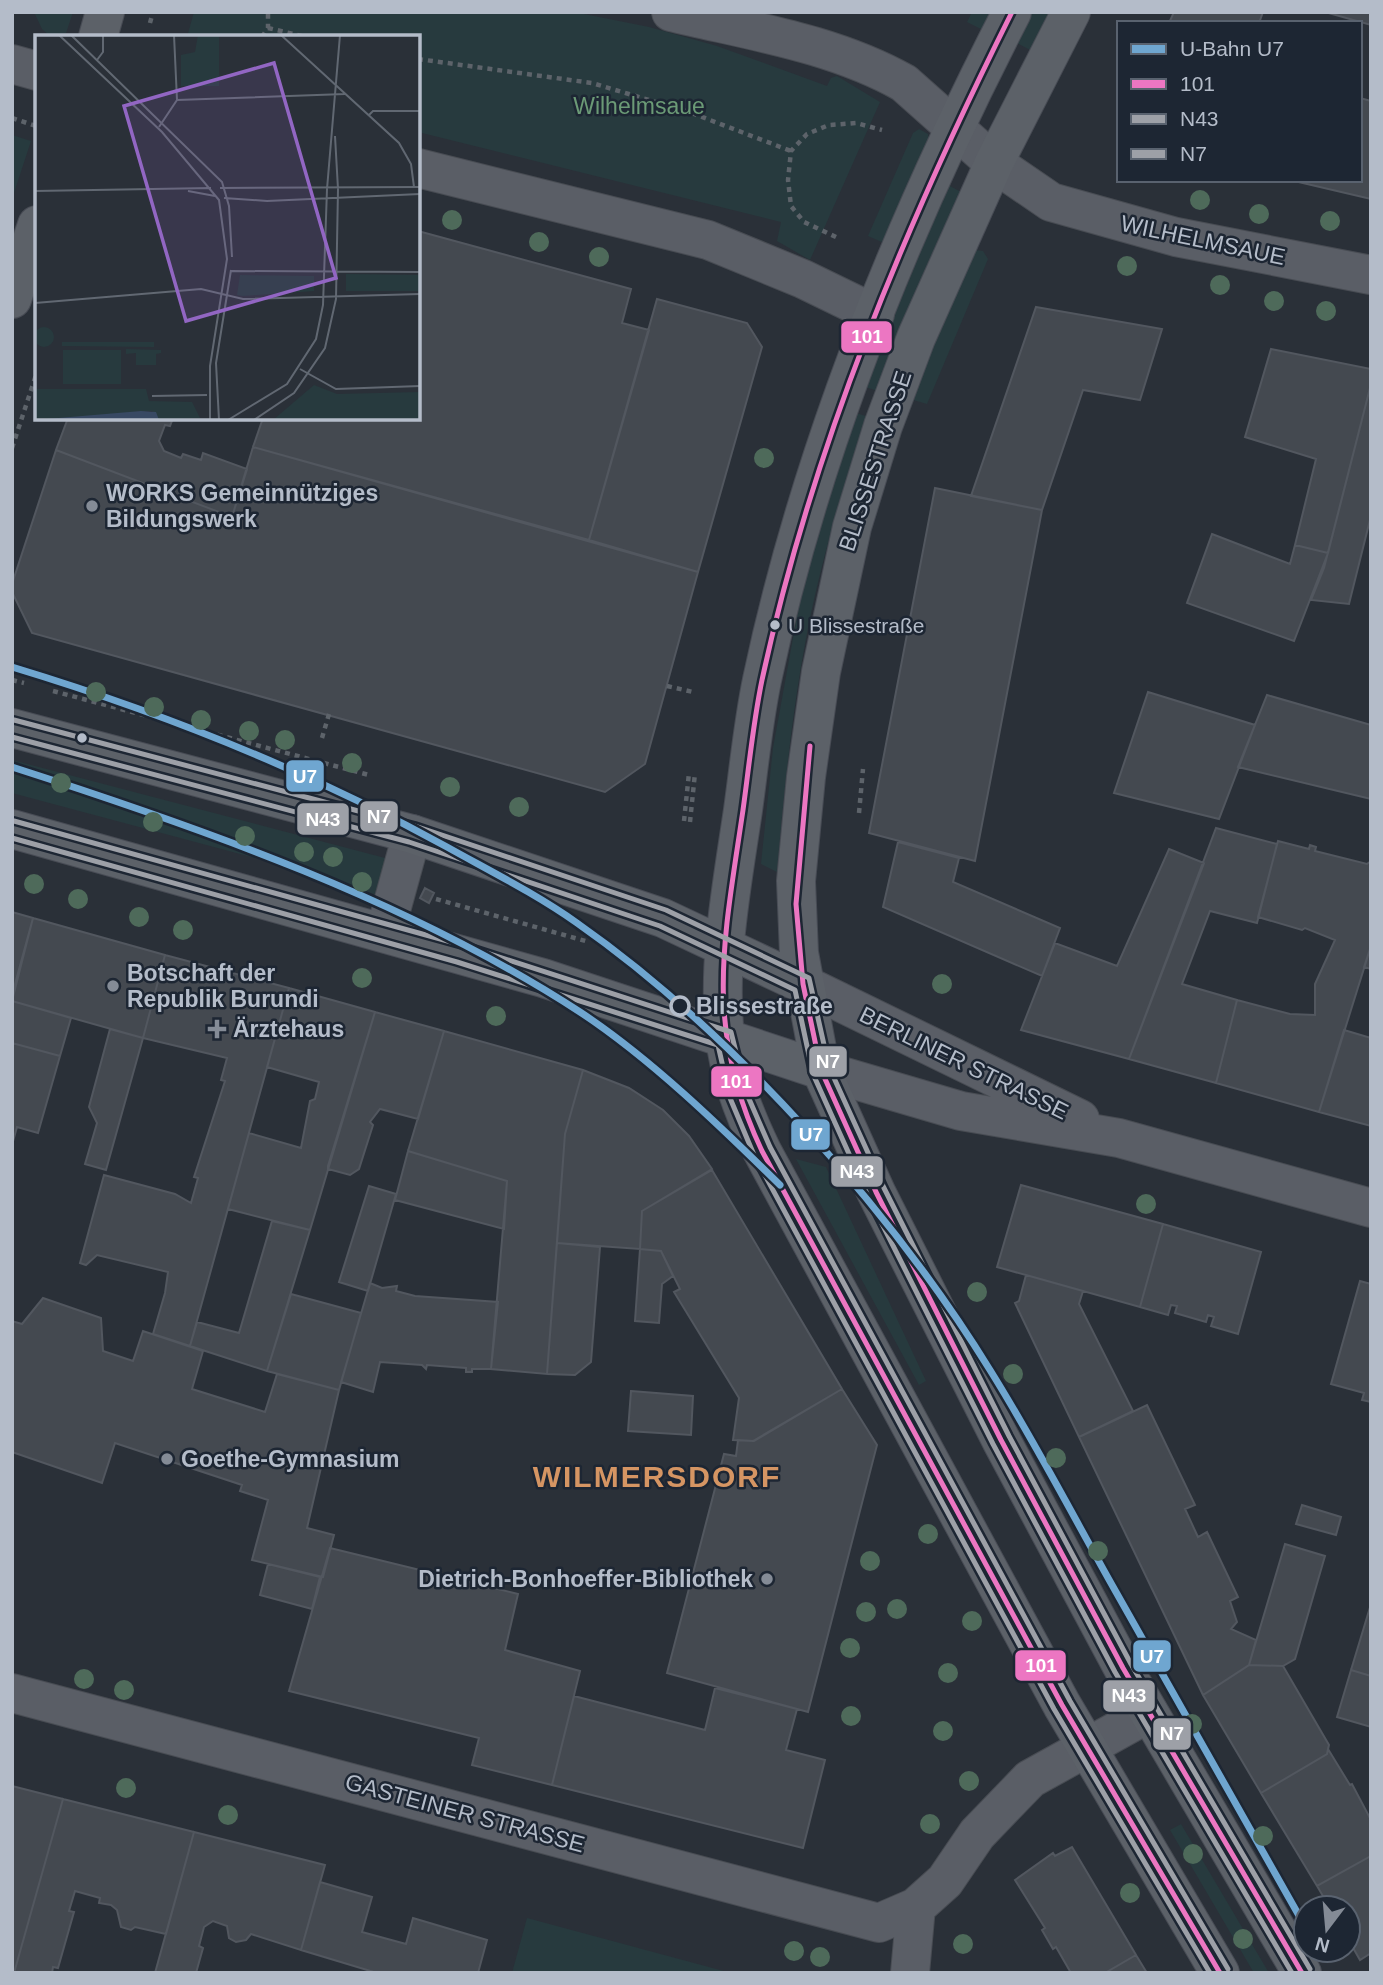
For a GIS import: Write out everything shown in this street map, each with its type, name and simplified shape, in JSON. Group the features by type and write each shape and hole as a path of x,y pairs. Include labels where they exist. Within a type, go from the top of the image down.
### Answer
{"main road":[{"path":"99,35 105,12"},
{"path":"1012,12 954,127 874,314 843,397 792,553 762,682 724,946 725,1038 738,1094 762,1151 1087,1748 1220,1973"},
{"name":"BLISSESTRASSE","path":"1071,12 995,163 921,326 889,410 840,573 821,672 799,855 796,904 803,984 821,1070 876,1192 989,1415 1149,1713 1302,1973"},
{"path":"12,299 35,231"},
{"name":"BERLINER STRASSE","path":"12,728 412,834 645,911 803,984"},
{"name":"BERLINER STRASSE","path":"12,829 543,978 821,1070"}],"street":[{"name":"WILHELMSAUE","path":"671,12 838,52 904,83 995,163 1034,192 1071,209 1176,237 1371,275"},
{"path":"12,64 35,70"},
{"path":"420,168 708,240 803,279 874,314"},
{"path":"385,932 412,834"},
{"name":"BERLINER STRASSE","path":"803,984 1119,1138"},
{"name":"BERLINER STRASSE","path":"821,1070 961,1111 1119,1138 1371,1208"},
{"name":"GASTEINER STRASSE","path":"12,1693 879,1923 916,1908"},
{"path":"910,1973 916,1908 945,1881 977,1834 1030,1779 1149,1713"}],"path":[{"path":"263,35 268,28 268,12"},
{"path":"268,28 298,35"},
{"path":"420,59 592,83 689,112 791,151"},
{"path":"12,118 35,126"},
{"path":"836,237 804,222 791,206 788,180 791,151 807,134 829,125 856,123 883,130"},
{"path":"12,448 35,378"},
{"path":"667,685 693,692"},
{"path":"322,738 329,714"},
{"path":"859,813 863,769"},
{"path":"687,821 692,773"},
{"path":"432,898 590,942"}],"green space":[{"path":"34,12 73,12 66,33 49,35 42,29"},
{"name":"Wilhelmsaue","path":"194,12 574,12 649,27 717,46 827,86 831,78 837,76 880,102 810,260 777,241 781,222 420,132 420,35 188,35"},
{"path":"972,12 992,12 983,30 967,22"},
{"path":"1030,12 1052,12 1032,51 1015,42"},
{"path":"919,129 928,134 929,140 884,243 868,236 913,133"},
{"path":"12,135 31,141 12,199"},
{"path":"948,185 961,192 878,391 865,387"},
{"path":"975,250 983,251 988,259 927,404 910,399"},
{"path":"856,413 869,417 837,512 812,607 793,720 777,872 761,864 773,748 799,605 819,527"},
{"path":"12,760 385,858 388,861 377,895 274,863 12,793"},
{"path":"796,1159 826,1167 926,1381 919,1385"},
{"path":"1181,1824 1269,1973 1254,1973 1170,1830"},
{"path":"527,1918 731,1973 512,1973"}],"building":[{"path":"1174,12 1263,12 1260,21 1170,21"},
{"path":"1325,12 1371,12 1371,25"},
{"path":"1362,99 1371,101 1371,199 1299,182 1362,182"},
{"path":"420,232 631,289 622,323 649,330 589,540 253,447 262,420 420,420"},
{"path":"657,299 747,323 762,347 698,572 589,540"},
{"path":"1036,307 1162,329 1140,400 1083,390 1042,510 971,496"},
{"path":"1271,349 1371,369 1371,384 1328,553 1295,545 1316,459 1245,437"},
{"path":"1371,384 1371,516 1349,604 1311,600 1324,568"},
{"path":"67,420 172,420 170,426 165,425 159,441 164,451 181,458 183,454 201,460 203,453 247,469 232,517 56,450"},
{"path":"253,447 698,572 645,764 605,792 32,633 12,592 12,584 56,450 232,517"},
{"path":"935,488 1042,510 975,861 869,833"},
{"path":"1212,534 1290,564 1295,545 1328,553 1294,641 1187,603"},
{"path":"1148,692 1255,725 1219,819 1114,793"},
{"path":"1267,695 1371,725 1371,799 1238,767"},
{"path":"1216,828 1277,844 1257,923 1210,911 1182,984 1237,1000 1216,1083 1129,1059"},
{"path":"1278,841 1309,849 1310,845 1316,847 1315,851 1367,864 1371,861 1371,946 1319,1112 1216,1083 1237,1000 1290,1014 1315,1015 1315,984 1335,940 1305,928 1302,930 1258,917"},
{"path":"898,842 959,858 953,882 1060,928 1042,976 883,907"},
{"path":"1169,849 1204,863 1129,1059 1021,1030 1055,943 1117,966"},
{"path":"425,888 434,893 429,903 420,898"},
{"path":"12,912 33,918 12,995"},
{"path":"33,918 165,955 143,1038 12,1001"},
{"path":"1371,946 1371,969 1364,967"},
{"path":"165,955 289,988 190,1346 153,1334 168,1272 97,1255 86,1265 80,1263 104,1175 175,1194 191,1203 198,1178 194,1177 225,1081 221,1080 227,1058 143,1038"},
{"path":"289,988 375,1012 310,1230 228,1209 249,1133 301,1148 310,1101 315,1099 319,1082 267,1067"},
{"path":"12,1001 71,1018 60,1056 12,1043"},
{"path":"375,1012 444,1031 418,1119 380,1109 370,1122 373,1125 359,1169 350,1175 328,1169 328,1166"},
{"path":"110,1029 143,1038 106,1170 85,1164 97,1123 89,1107"},
{"path":"1344,1030 1371,1038 1371,1126 1319,1112"},
{"path":"444,1031 583,1070 565,1134 547,1374 491,1369 507,1181 408,1151"},
{"path":"12,1043 60,1056 38,1133 17,1127 12,1145"},
{"path":"583,1070 629,1088 663,1110 689,1136 712,1169 642,1211 640,1249 557,1243 565,1134"},
{"path":"408,1151 507,1181 504,1229 395,1200"},
{"path":"712,1170 842,1389 753,1441 733,1440 739,1398 674,1292 680,1289 661,1251 640,1249 642,1211"},
{"path":"1021,1185 1163,1224 1140,1307 997,1267"},
{"path":"369,1186 396,1194 368,1291 339,1282"},
{"path":"272,1221 310,1230 267,1371 190,1346 197,1322 239,1333"},
{"path":"1163,1224 1261,1252 1238,1334 1211,1326 1214,1317 1208,1315 1206,1322 1175,1313 1177,1306 1171,1305 1168,1315 1140,1307"},
{"path":"557,1243 600,1247 591,1362 575,1375 547,1374"},
{"path":"640,1249 661,1251 673,1276 662,1284 659,1323 635,1321"},
{"path":"1026,1275 1083,1291 1079,1304 1133,1411 1079,1437 1015,1303 1019,1301"},
{"path":"1360,1281 1371,1284 1371,1402 1362,1400 1364,1393 1331,1384"},
{"path":"370,1283 382,1288 397,1286 396,1291 415,1296 498,1302 491,1369 472,1369 472,1372 466,1372 466,1368 427,1365 426,1369 422,1365 380,1362 373,1392 341,1382"},
{"path":"291,1294 361,1313 339,1390 267,1371"},
{"path":"43,1298 101,1318 103,1351 133,1361 143,1331 203,1351 192,1389 265,1412 277,1374 339,1390 307,1528 334,1535 323,1577 252,1560 268,1500 240,1491 242,1485 115,1443 102,1483 12,1452 12,1321 22,1324"},
{"name":"Dietrich-Bonhoeffer-Bibliothek","path":"842,1389 877,1445 808,1712 667,1673 724,1454 736,1456 738,1440 754,1441"},
{"path":"631,1391 693,1396 691,1435 628,1431"},
{"path":"1147,1405 1195,1505 1185,1509 1198,1537 1207,1532 1238,1597 1230,1601 1237,1622 1231,1629 1256,1640 1249,1665 1203,1695 1079,1437"},
{"path":"1302,1505 1341,1517 1336,1535 1296,1524"},
{"path":"1285,1544 1325,1556 1295,1659 1283,1666 1249,1665"},
{"path":"330,1548 518,1594 505,1650 580,1671 552,1785 472,1765 479,1738 289,1691"},
{"path":"268,1564 320,1577 312,1609 260,1595"},
{"path":"1371,1604 1371,1676 1351,1670"},
{"path":"1249,1665 1283,1666 1329,1745 1327,1754 1261,1793 1203,1695"},
{"path":"1351,1670 1371,1676 1371,1727 1337,1717"},
{"path":"715,1688 797,1709 786,1750 825,1760 803,1848 552,1785 574,1696 705,1730"},
{"path":"1328,1749 1350,1785 1352,1784 1371,1820 1371,1856 1317,1886 1261,1793 1327,1754"},
{"path":"12,1786 63,1799 14,1973 12,1973"},
{"path":"63,1799 194,1832 166,1934 135,1927 131,1930 121,1927 117,1910 111,1905 99,1903 100,1898 75,1891 69,1911 74,1912 58,1968 53,1967 52,1973 14,1973"},
{"path":"194,1832 325,1865 301,1950 251,1934 246,1940 236,1942 229,1938 227,1926 213,1921 204,1927 199,1946 203,1948 196,1973 155,1973"},
{"path":"1072,1847 1136,1955 1105,1973 1071,1973 1056,1947 1053,1949 1042,1930 1045,1928 1015,1880 1053,1853 1055,1856"},
{"path":"1371,1856 1371,1953 1362,1959 1362,1894 1322,1894 1317,1886"},
{"path":"320,1882 372,1897 362,1932 406,1944 413,1918 487,1940 478,1973 377,1973 301,1950"},
{"path":"1136,1955 1147,1973 1105,1973"}],"metro line":[{"name":"U7","path":"12,667 124,704 234,745 341,793 447,847 577,923 635,966 749,1070 857,1187 906,1248 990,1370 1039,1452 1292,1903"},
{"name":"U7","path":"12,767 158,816 304,871 376,902 514,972 580,1012 632,1050 709,1116 780,1185"}],"transit line":[{"name":"101","path":"1012,12 935,174 866,338 835,422 783,593 759,696 730,901 723,983 725,1023 731,1064 743,1106 762,1151 1062,1705 1220,1973"},
{"name":"N7","path":"14,720 415,826 666,910 809,978 829,1067 884,1188 1009,1436 1131,1664 1310,1969"},
{"name":"N43","path":"12,737 409,842 660,926 795,990 813,1074 868,1196 993,1444 1115,1672 1292,1973"},
{"name":"101","path":"810,746 796,904 803,984 821,1070 876,1192 1001,1440 1123,1668 1302,1973"},
{"name":"N7","path":"14,821 462,945 731,1032 746,1092 770,1147 1070,1701 1228,1969"},
{"name":"N43","path":"12,838 457,962 718,1045 730,1098 754,1155 1054,1709 1210,1973"}],"place":[{"name":"WORKS Gemeinnütziges Bildungswerk","path":"92,506"},
{"name":"U Blissestraße","path":"775,625"},
{"name":"Botschaft der Republik Burundi","path":"113,986"},
{"name":"Blissestraße","path":"680,1006"},
{"name":"Ärztehaus","path":"217,1029"},
{"name":"Goethe-Gymnasium","path":"167,1459"},
{"name":"Dietrich-Bonhoeffer-Bibliothek","path":"767,1579"}],"district":[{"name":"WILMERSDORF","path":"657,1476"}]}
